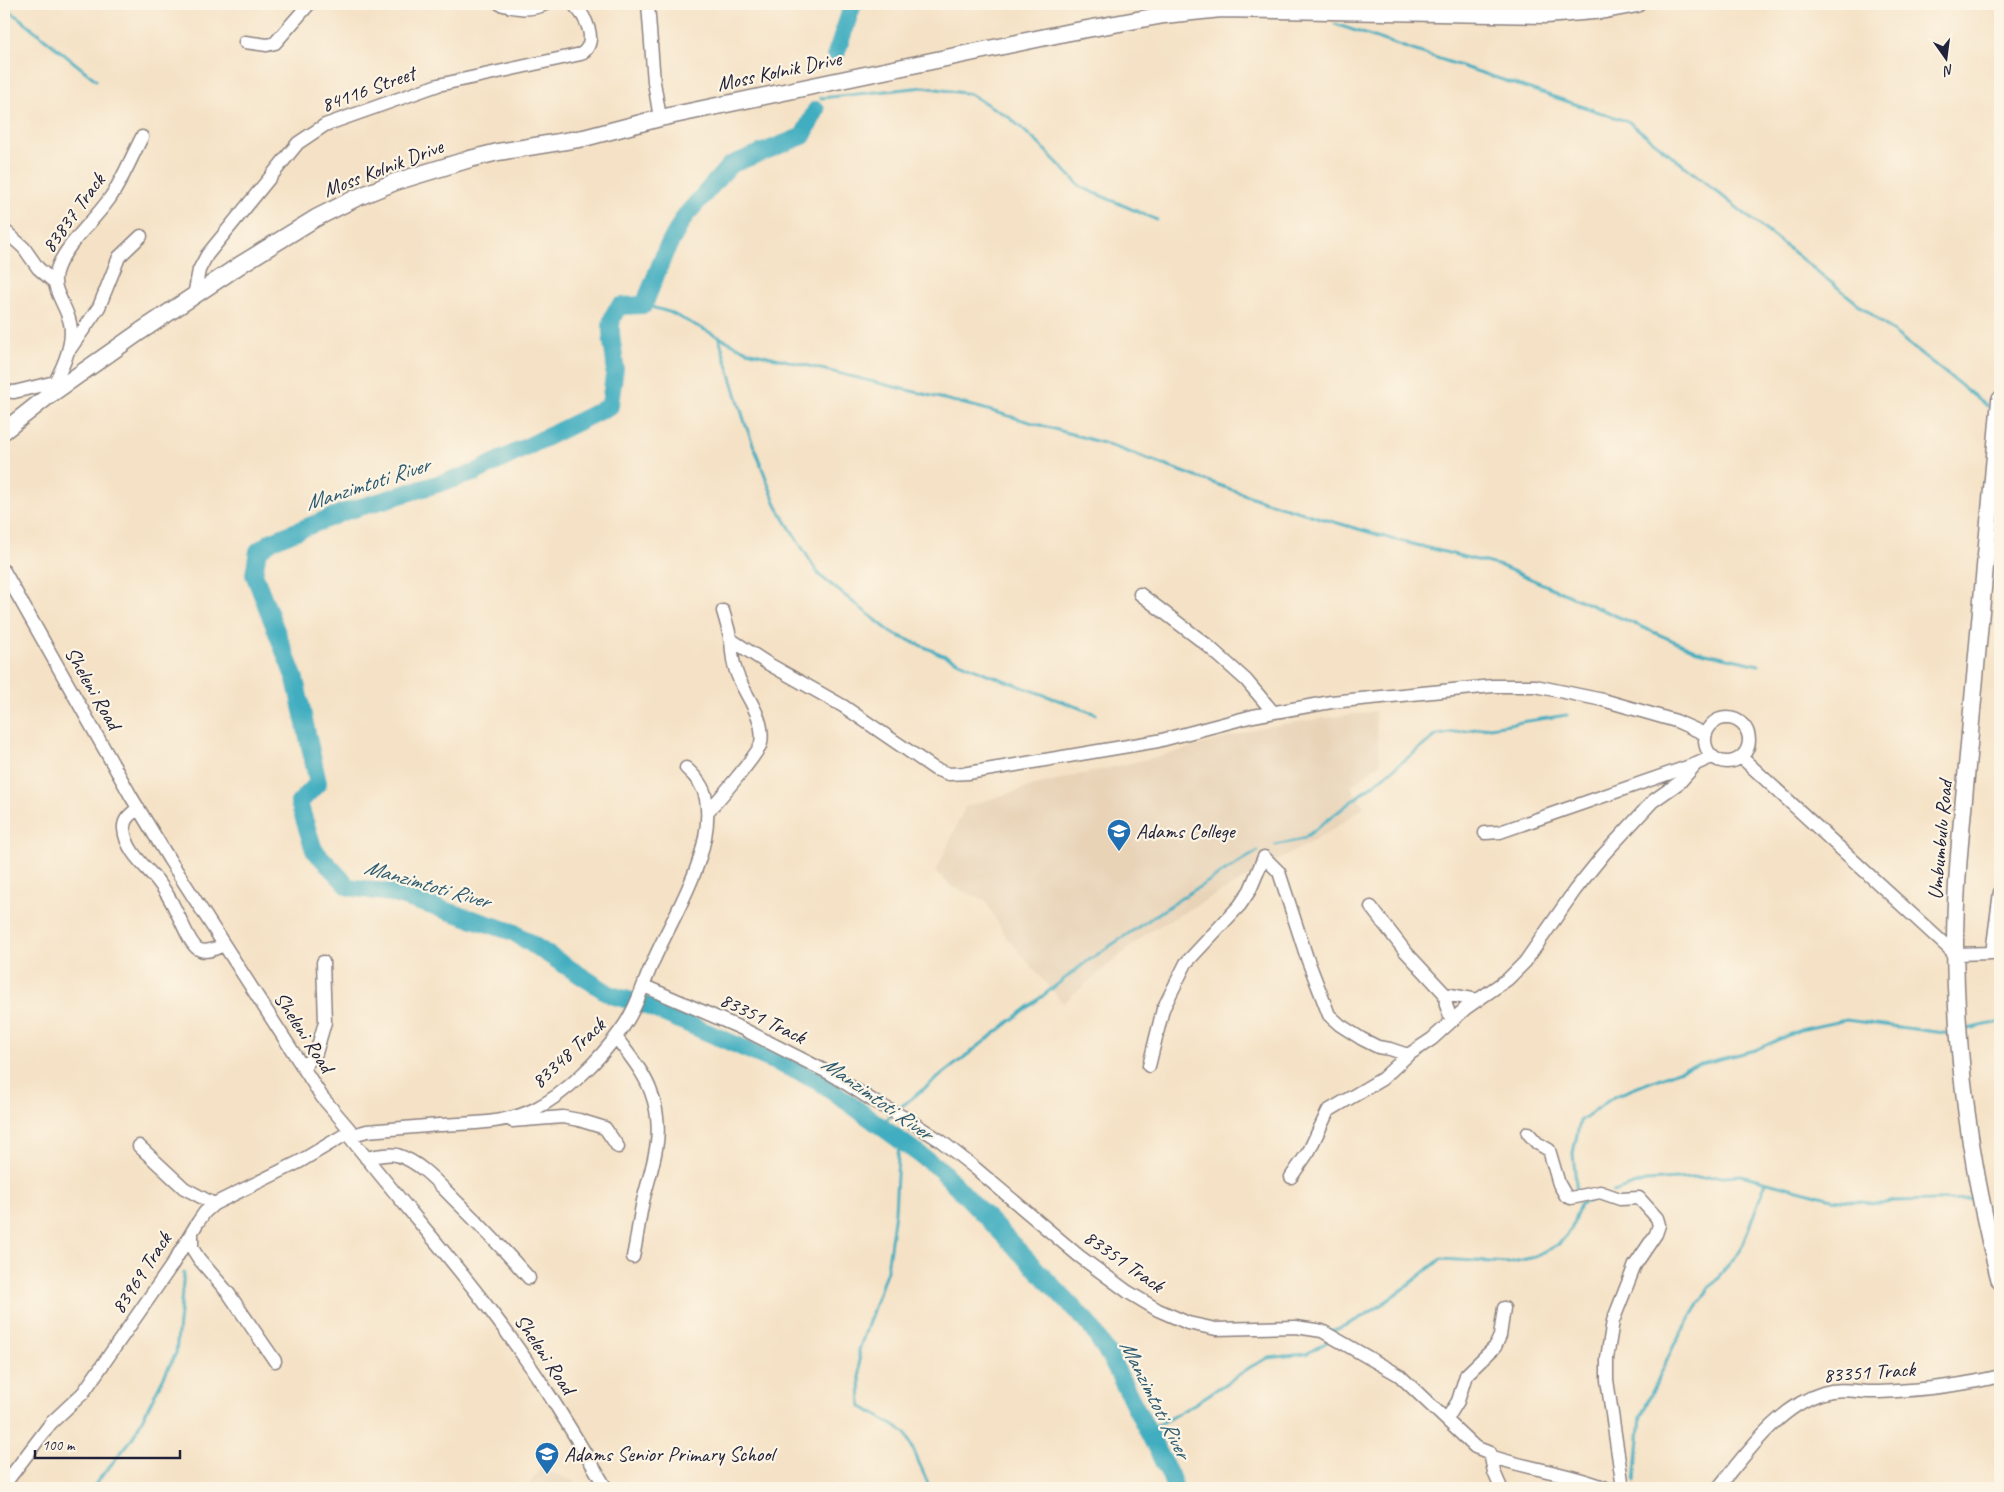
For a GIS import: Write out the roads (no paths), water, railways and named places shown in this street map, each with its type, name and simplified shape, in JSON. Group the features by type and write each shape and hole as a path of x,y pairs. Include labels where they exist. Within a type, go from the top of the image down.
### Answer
{"main road":[{"name":"Moss Kolnik Drive","path":"4,430 47,397 265,249 316,218 356,198 432,169 498,152 584,138 660,118 1065,33 1221,6 1508,16 1575,13 1637,4"},
{"name":"Umbumbulu Road","path":"2000,400 1957,868 1956,954 1958,1024 1967,1124 1986,1227 2000,1281"}],"street":[{"path":"245,42 267,45 274,43 309,4"},
{"path":"500,4 530,9 546,4"},
{"name":"84116 Street","path":"194,296 199,270 207,255 304,138 325,125 357,112 438,85 581,54 588,48 590,41 583,15 573,4"},
{"path":"648,4 654,82 660,118"},
{"name":"83837 Track","path":"47,397 66,353 71,325 54,282 57,269 68,250 98,214 118,185 142,137"},
{"path":"4,230 27,251 38,268 54,282"},
{"path":"66,353 99,307 119,257 141,236"},
{"path":"4,391 14,392 55,382"},
{"name":"Sheleni Road","path":"4,571 138,808 322,1097 350,1133 366,1158 476,1291 518,1347 568,1424 606,1488"},
{"path":"1140,594 1207,645 1246,680 1273,712"},
{"path":"706,812 720,798 758,750 762,741 759,720 734,667 723,611"},
{"path":"730,639 767,663 843,706 935,768 949,774 968,773 1158,741 1273,712 1331,702 1376,696 1493,686 1535,686 1642,710 1676,721 1705,734"},
{"path":"1724,718 1742,723 1746,728 1749,740 1748,747 1741,757 1730,762 1717,760 1712,757 1705,746 1705,734 1712,723 1724,718"},
{"path":"1485,833 1500,832 1712,757"},
{"path":"1741,757 1956,954 1996,952 2000,892"},
{"path":"1291,1177 1309,1151 1328,1111 1382,1079 1408,1055 1432,1039 1478,1000 1508,979 1525,962 1575,890 1604,854 1653,801 1680,782 1696,764"},
{"name":"83348 Track","path":"350,1133 502,1120 519,1116 554,1098 591,1064 616,1037 630,1016 642,992 655,957 701,856 706,798 697,778 686,768"},
{"path":"138,808 127,818 124,827 137,859 157,881 174,906 193,944 198,949 207,951 224,945"},
{"path":"1149,1066 1163,1009 1186,963 1240,906 1250,890 1264,857 1279,872 1307,958 1329,1015 1340,1025 1362,1039 1378,1047 1390,1048 1408,1055"},
{"path":"1371,907 1405,951 1445,994 1478,1000"},
{"path":"303,1068 316,1053 325,1022 323,962"},
{"name":"83351 Track","path":"642,992 743,1029 831,1074 881,1106 907,1119 941,1141 975,1168 1079,1256 1128,1292 1158,1310 1188,1323 1216,1329 1296,1327 1322,1331 1399,1375 1476,1447 1490,1453 1490,1456 1507,1462 1586,1480 1606,1488"},
{"path":"1445,994 1446,1005 1452,1021"},
{"path":"616,1037 641,1073 651,1092 657,1116 659,1135 655,1160 643,1203 633,1258"},
{"path":"502,1120 522,1122 563,1117 584,1121 605,1128 618,1147"},
{"name":"83969 Track","path":"4,1485 51,1423 83,1394 172,1265 205,1212 214,1204 299,1162 350,1133"},
{"path":"1528,1133 1537,1143 1549,1150 1562,1192 1568,1198 1600,1192 1620,1199 1636,1197 1642,1200 1658,1221 1658,1229 1635,1265 1613,1321 1607,1358 1607,1380 1623,1488"},
{"path":"139,1146 184,1188 214,1204"},
{"path":"366,1158 384,1154 396,1155 414,1162 493,1238 529,1278"},
{"path":"192,1232 192,1248 199,1259 229,1294 275,1361"},
{"path":"1447,1419 1458,1401 1466,1375 1495,1347 1500,1336 1504,1308"},
{"name":"83351 Track","path":"1718,1488 1766,1432 1793,1409 1823,1393 1848,1390 1877,1392 1949,1387 2000,1376"},
{"path":"1490,1453 1494,1472 1501,1488"}],"waterway":[{"name":"Manzimtoti River","path":"836,54 853,4"},
{"path":"4,6 96,80"},
{"path":"1335,24 1629,122 1987,406"},
{"path":"821,98 924,87 970,94 1010,118 1039,144 1081,187 1157,220"},
{"name":"Manzimtoti River","path":"816,110 803,136 730,165 685,216 666,250 644,305 620,306 615,312 611,327 615,367 610,406 474,473 344,512 272,541 258,551 254,574 295,679 318,783 299,803 314,850 349,887 391,893 513,932 611,995 642,1004 817,1080 941,1170 1089,1324 1111,1359 1175,1488"},
{"path":"644,305 669,312 747,351 981,408 1106,444 1263,501 1392,539 1501,566 1697,651 1759,665"},
{"path":"719,338 745,423 777,507 819,575 892,633 987,674 1096,714"},
{"path":"1276,845 1303,839 1437,735 1567,715"},
{"path":"898,1109 1086,962 1186,895 1258,851"},
{"path":"1577,1194 1573,1153 1580,1121 1615,1096 1686,1068 1755,1050 1800,1030 1846,1020 1951,1034"},
{"path":"1967,1029 2000,1022"},
{"path":"879,1125 892,1115"},
{"path":"899,1139 895,1212 887,1270 859,1350 861,1406 906,1433 930,1488"},
{"path":"1613,1192 1646,1181 1741,1175 1832,1199 1881,1204 1895,1201 1975,1199"},
{"path":"1635,1482 1641,1416 1674,1345 1709,1288 1740,1251 1766,1182"},
{"path":"1330,1331 1344,1326 1374,1310 1441,1259 1508,1263 1535,1257 1559,1244 1571,1230 1580,1204 1599,1198"},
{"path":"1991,1199 2000,1203"},
{"path":"92,1488 132,1439 176,1353 184,1272"},
{"path":"1148,1431 1268,1358 1306,1354 1327,1342"}],"place":[{"name":"Adams College","path":"1119,852"},
{"name":"Adams Senior Primary School","path":"547,1475"}]}
